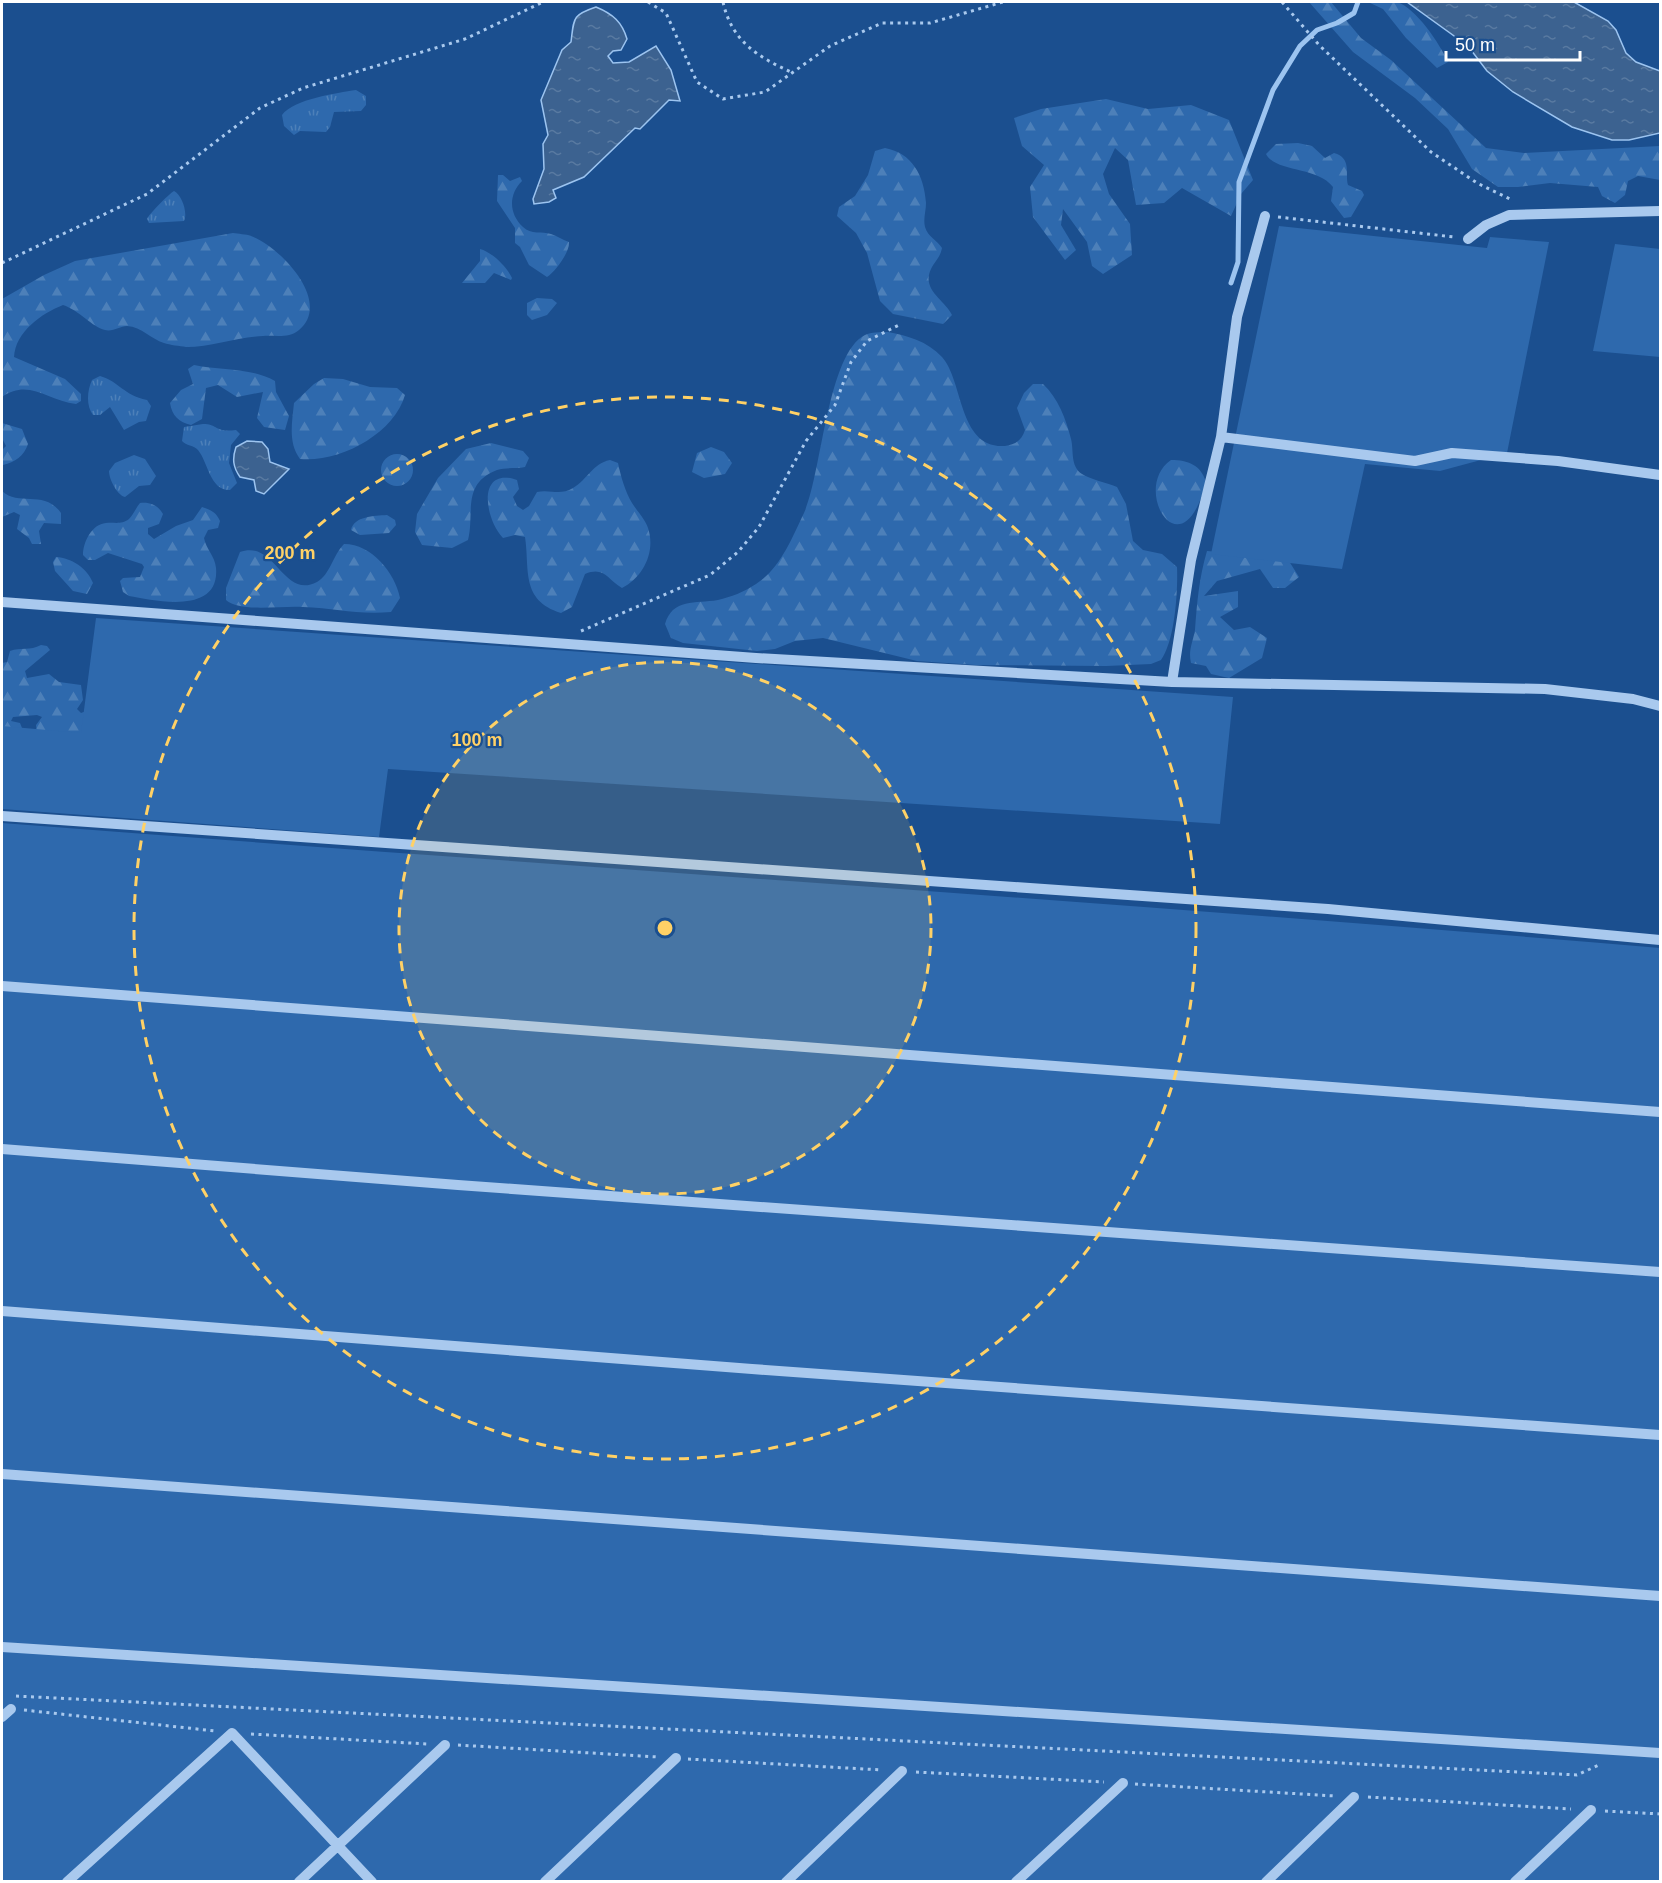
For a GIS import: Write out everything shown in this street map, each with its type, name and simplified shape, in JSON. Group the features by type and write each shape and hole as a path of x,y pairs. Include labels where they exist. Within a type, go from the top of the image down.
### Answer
{"lane":[{"path":"1468,239 1486,225 1509,215 1660,211"},
{"path":"1172,682 1191,560 1221,437 1237,317 1265,216"},
{"path":"1221,437 1415,461 1452,453 1558,461 1660,475"},
{"path":"2,602 756,658 1172,682 1545,689 1633,699 1660,706"},
{"path":"2,816 1328,909 1660,940"},
{"path":"2,986 1660,1112"},
{"path":"2,1149 470,1186 1660,1272"},
{"path":"2,1311 728,1368 1660,1436"},
{"path":"2,1474 1660,1596"},
{"path":"2,1647 1660,1753"},
{"path":"2,1718 11,1709"},
{"path":"67,1881 232,1733 372,1881"},
{"path":"299,1881 445,1745"},
{"path":"545,1881 676,1758"},
{"path":"786,1881 902,1771"},
{"path":"1016,1881 1123,1784"},
{"path":"1266,1881 1354,1797"},
{"path":"1515,1881 1591,1810"}],"path":[{"path":"2,263 147,195 260,108 303,88 465,39 543,2"},
{"path":"648,2 666,14 697,82 723,99 765,93 830,46 882,23 930,23 1003,2"},
{"path":"723,2 726,16 740,39 759,57 793,73"},
{"path":"1282,2 1319,45 1431,152 1477,183 1538,213"},
{"path":"1265,216 1468,239"},
{"path":"551,642 613,618 710,575 738,552 759,527 806,441 835,405 851,362 867,341 899,325"},
{"path":"14,1696 1577,1775 1630,1752"},
{"path":"11,1709 232,1733 1660,1814"}],"green space":[{"path":"1309,2 1331,2 1361,38 1391,60 1486,148 1524,153 1660,146 1660,180 1638,176 1628,181 1625,195 1615,203 1602,196 1598,187 1550,183 1498,187 1472,169 1448,129 1415,98 1353,52"},
{"path":"1368,2 1397,2 1412,11 1427,28 1448,62 1437,68 1406,38 1383,9"},
{"path":"356,90 366,96 366,105 361,111 334,112 330,127 326,132 300,131 294,135 284,126 282,115 296,105 316,98"},
{"path":"1106,99 1148,109 1191,105 1229,120 1253,180 1241,194 1231,216 1182,188 1164,203 1136,205 1128,160 1115,148 1103,174 1109,194 1130,224 1132,255 1103,274 1092,266 1087,242 1063,209 1061,225 1076,250 1065,260 1033,217 1030,187 1044,165 1022,146 1014,118 1041,109"},
{"path":"1298,143 1312,146 1325,158 1334,153 1340,155 1346,162 1348,185 1362,191 1364,195 1351,217 1344,218 1331,201 1333,187 1326,180 1278,164 1266,154 1276,144"},
{"path":"885,148 909,160 923,183 926,203 925,227 942,248 931,269 929,283 931,289 952,315 943,324 893,314 880,301 867,253 856,233 837,216 839,207 855,196 868,175 875,151"},
{"path":"498,175 503,175 510,181 520,177 522,181 514,192 512,204 515,216 523,227 533,232 551,234 569,242 561,261 547,277 529,265 520,247 515,243 515,228 497,201"},
{"path":"174,191 184,204 184,221 149,223 147,219 149,216"},
{"path":"1279,226 1487,248 1490,237 1549,242 1507,453 1440,471 1365,464 1342,569 1211,554"},
{"path":"233,233 249,235 262,242 287,262 298,276 306,290 310,304 308,318 295,333 286,336 254,337 186,347 164,343 132,327 124,326 105,330 63,305 39,318 24,332 19,339 14,357 65,379 81,394 81,401 76,404 66,402 30,390 12,392 2,397 2,299 44,275 75,261"},
{"path":"1615,244 1660,249 1660,357 1593,351"},
{"path":"480,249 499,260 510,274 511,280 494,273 485,283 462,283 480,261"},
{"path":"537,298 552,299 557,303 547,315 532,320 527,315 527,303"},
{"path":"888,332 917,340 942,357 955,382 970,426 978,437 990,444 1005,446 1020,439 1025,430 1017,408 1024,393 1033,384 1043,384 1048,390 1064,416 1071,439 1074,463 1078,471 1089,478 1117,487 1126,504 1133,541 1143,550 1162,554 1177,567 1176,602 1170,641 1161,660 1151,664 1106,666 976,665 917,661 823,638 795,641 775,649 757,651 683,643 671,638 665,624 673,610 686,604 718,600 742,592 764,578 779,562 795,533 810,495 827,416 842,365 852,347 865,335"},
{"path":"194,365 245,371 275,381 276,392 289,416 285,430 264,427 257,418 263,392 237,397 218,385 206,388 202,419 191,425 180,420 172,412 170,403 181,390 193,384 188,369"},
{"path":"100,376 132,395 147,400 151,406 146,421 124,430 110,407 100,415 93,415 88,403 89,389 92,380"},
{"path":"324,378 343,379 370,387 397,388 405,395 399,409 389,422 363,443 331,456 300,459 292,440 294,403"},
{"path":"2,423 22,429 28,444 18,458 3,465 2,450 6,446 2,438"},
{"path":"203,424 224,430 236,430 240,434 231,445 229,463 237,483 230,490 218,486 198,450 182,441 184,427"},
{"path":"491,443 523,451 529,458 525,467 497,470 478,483 472,500 468,540 452,548 422,545 415,532 417,514 438,478 466,449"},
{"path":"711,447 724,452 732,463 725,474 704,478 692,472 697,453"},
{"path":"397,454 408,459 413,470 408,481 397,486 386,481 381,470 386,459"},
{"path":"134,455 145,459 156,476 150,485 139,486 125,497 114,486 109,471 115,463"},
{"path":"610,460 618,463 627,494 647,525 650,537 649,555 642,571 622,588 601,573 585,574 572,607 561,613 548,607 533,592 528,572 525,537 515,535 503,538 497,529 489,507 490,487 495,480 504,478 517,480 519,489 513,497 517,506 523,510 529,506 537,492 568,490 578,484 594,468"},
{"path":"1171,460 1193,465 1201,471 1206,482 1196,509 1185,522 1174,524 1164,517 1158,504 1156,488 1160,473"},
{"path":"2,491 16,498 47,502 61,513 61,524 44,523 39,531 41,544 32,544 29,538 17,529 20,515 14,512 2,517"},
{"path":"140,503 153,505 163,514 159,524 148,528 148,534 154,539 176,526 193,520 202,507 217,515 220,521 218,528 208,530 204,538 216,568 215,583 208,593 184,602 129,596 123,592 120,581 123,578 140,577 144,567 142,564 108,553 95,560 88,560 83,555 87,539 93,530 101,524 126,521"},
{"path":"387,515 395,520 396,525 389,533 360,535 351,530 360,519"},
{"path":"344,544 354,545 373,554 387,570 400,598 391,612 368,613 315,608 252,607 233,604 226,600 226,588 240,552 252,550 262,554 287,577 296,583 305,585 321,579"},
{"path":"1207,551 1287,558 1299,577 1285,588 1273,588 1260,569 1217,581 1204,596 1238,591 1238,607 1220,617 1234,630 1250,627 1267,638 1262,658 1229,678 1211,674 1206,666 1191,663 1190,658"},
{"path":"56,557 83,568 93,583 87,594 73,591 55,571 53,562"},
{"path":"96,618 1233,697 1220,824 388,769 379,837 2,809 2,726 81,733"},
{"path":"47,646 50,650 25,671 27,678 49,674 59,682 81,685 83,700 77,709 81,713 89,710 91,734 37,736 36,725 42,717 37,715 13,717 11,721 20,723 24,733 2,733 2,663 7,662 10,651"},
{"path":"2,823 1660,948 1660,1881 2,1881"}],"water":[{"path":"1407,2 1574,2 1608,21 1616,30 1626,53 1636,62 1660,71 1660,133 1629,140 1612,140 1572,127 1513,92 1487,71 1468,46"},
{"path":"596,7 616,19 627,39 621,50 613,51 608,56 613,63 629,62 656,46 671,70 680,101 669,100 640,129 635,128 584,177 553,190 556,198 549,202 534,204 533,199 544,169 543,144 548,135 541,100 562,50 571,42 576,18 582,12"},
{"path":"247,441 262,442 268,449 270,462 289,469 264,494 256,491 254,480 240,477 236,470 234,459 236,447"}],"waterway":[{"path":"1231,283 1238,262 1239,182 1273,90 1300,46 1317,30 1337,23 1354,13 1358,2"}]}
